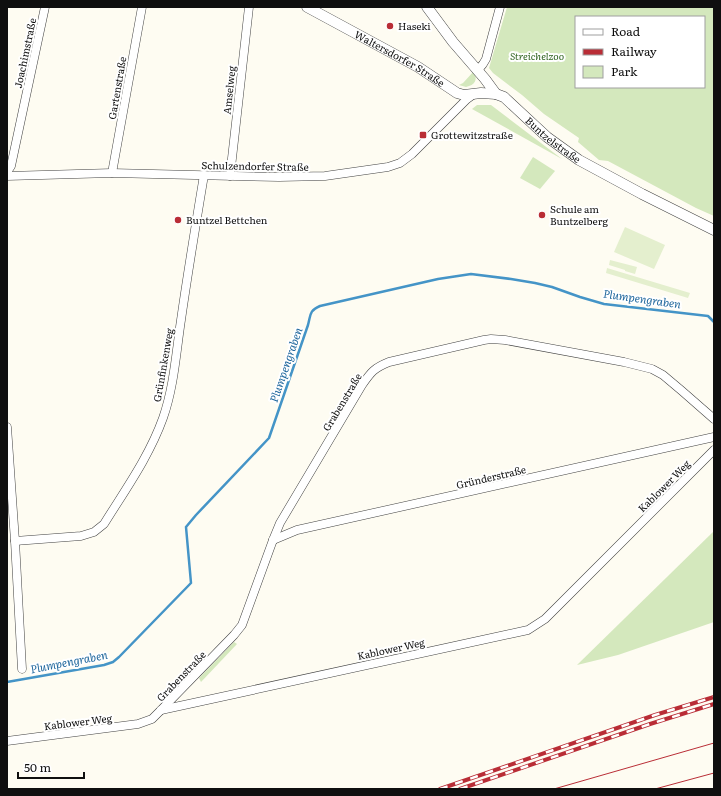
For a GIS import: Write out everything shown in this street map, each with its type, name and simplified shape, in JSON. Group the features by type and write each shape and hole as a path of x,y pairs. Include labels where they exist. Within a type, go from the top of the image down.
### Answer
{"street":[{"name":"Joachimstraße","path":"7,172 11,166 45,7"},
{"name":"Gartenstraße","path":"112,173 142,7"},
{"name":"Amselweg","path":"230,176 249,7"},
{"name":"Waltersdorfer Straße","path":"307,7 418,67 457,93 464,95 496,94"},
{"name":"Buntzelstraße","path":"427,7 453,42 478,70 496,94 504,97 547,137 580,160 642,194 714,230"},
{"path":"478,70 486,59 500,7"},
{"name":"Schulzendorfer Straße","path":"7,176 112,173 279,177 325,176 394,165 412,154 467,99 475,94"},
{"name":"Grünfinkenweg","path":"15,541 81,536 99,529 104,524 147,454 163,417 171,391 204,175"},
{"name":"Grabenstraße","path":"161,710 242,625 280,523 362,385 380,365 485,340 505,340 624,362 652,369 663,374 714,419"},
{"path":"7,427 22,669"},
{"name":"Gründerstraße","path":"273,540 297,530 714,437"},
{"name":"Kablower Weg","path":"7,742 138,724 152,719 161,710 528,630 545,619 714,450"}],"green space":[{"name":"Streichelzoo","path":"507,7 714,7 714,216 608,161 599,160 578,142 579,138 544,114 493,73 489,68"},
{"path":"474,71 476,79 472,85 466,87 459,85 463,83"},
{"path":"477,105 491,105 562,159 472,109"},
{"path":"533,157 555,171 540,189 520,178"},
{"path":"625,227 665,245 654,269 614,252"},
{"path":"610,260 637,267 635,274 609,265"},
{"path":"607,268 690,293 688,298 606,273"},
{"path":"714,531 714,622 618,655 577,665"},
{"path":"234,642 237,644 201,682 199,678"}],"waterway":[{"name":"Plumpengraben","path":"7,682 104,665 113,662 191,583 186,527 269,438 311,313 316,308 438,279 471,274 535,283 604,304 708,316 714,322"}],"tram line":[{"path":"554,789 714,743"},
{"path":"655,789 714,773"}],"railway":[{"path":"440,789 655,715 714,697"},
{"path":"460,789 650,724 714,704"}],"place":[{"name":"Haseki","path":"390,26"},
{"name":"Grottewitzstraße","path":"423,135"},
{"name":"Schule am Buntzelberg","path":"542,215"},
{"name":"Buntzel Bettchen","path":"178,220"}]}
